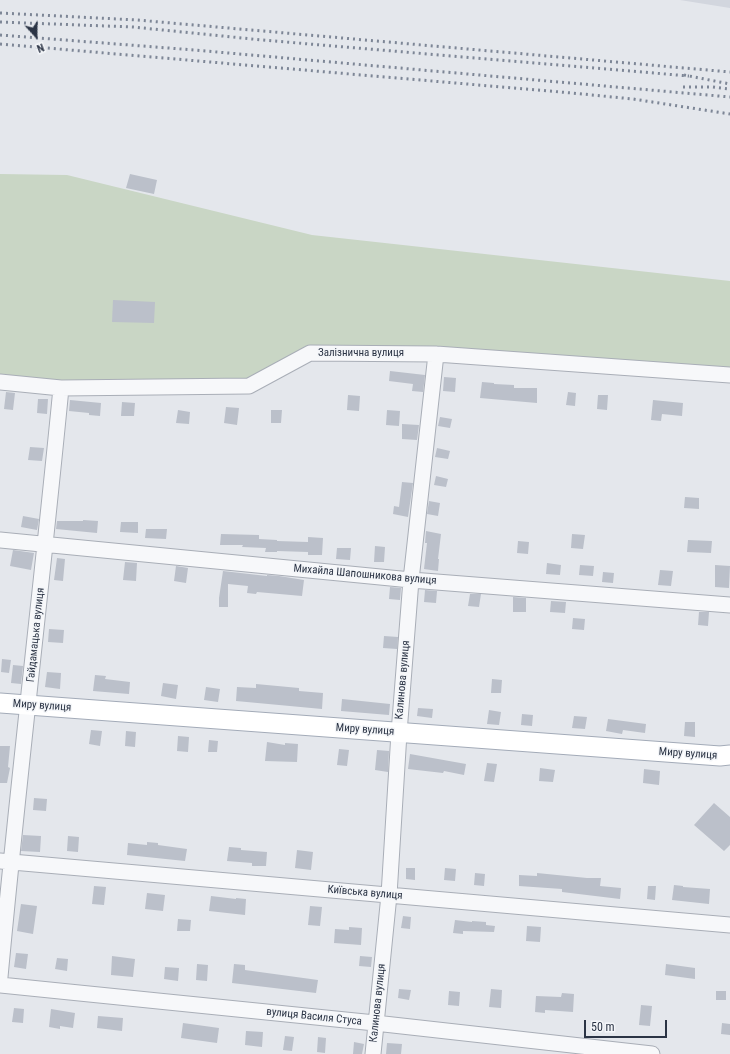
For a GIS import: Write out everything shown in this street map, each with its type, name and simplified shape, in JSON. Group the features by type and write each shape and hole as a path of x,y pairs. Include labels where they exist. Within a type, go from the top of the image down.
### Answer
{"main road":[{"name":"Миру вулиця","path":"0,703 712,756 730,755"}],"street":[{"name":"Залізнична вулиця","path":"0,382 61,388 249,386 310,353 436,354 730,376"},
{"name":"Калинова вулиця","path":"373,1054 389,895 399,733 411,580 436,354"},
{"name":"Гайдамацька вулиця","path":"0,978 5,862 28,705 46,544 61,388"},
{"name":"Михайла Шапошникова вулиця","path":"0,540 411,580 730,605"},
{"name":"Київська вулиця","path":"5,862 730,925"},
{"name":"вулиця Василя Стуса","path":"0,986 375,1023 652,1054"}],"shaded area":[{"path":"680,0 730,0 730,8"}],"green space":[{"path":"0,174 67,175 312,235 730,281 730,377 310,353 249,386 0,382"}],"building":[{"path":"130,174 157,180 154,194 126,188"},
{"path":"113,300 155,302 154,323 112,322"},
{"path":"390,371 425,375 423,392 412,391 413,384 389,381"},
{"path":"444,377 456,378 455,392 443,391"},
{"path":"482,382 514,385 514,388 537,388 537,403 480,398"},
{"path":"6,392 15,393 13,410 4,409"},
{"path":"568,392 576,393 575,406 566,405"},
{"path":"348,395 360,396 359,411 347,410"},
{"path":"598,395 608,395 607,410 597,409"},
{"path":"38,399 48,399 47,414 37,413"},
{"path":"70,400 101,403 100,416 89,415 89,413 69,411"},
{"path":"653,400 683,403 682,416 662,414 661,421 651,420"},
{"path":"122,402 135,403 134,416 121,416"},
{"path":"226,407 239,408 237,425 224,423"},
{"path":"178,410 190,412 189,424 176,423"},
{"path":"271,410 282,410 281,423 271,423"},
{"path":"387,410 400,411 399,426 386,425"},
{"path":"440,417 452,419 450,428 438,426"},
{"path":"402,424 419,425 417,440 402,439"},
{"path":"30,447 44,448 42,461 28,460"},
{"path":"437,448 450,451 448,459 435,457"},
{"path":"436,476 448,479 446,487 434,485"},
{"path":"402,482 413,483 408,517 393,514 394,506 399,507"},
{"path":"685,497 699,498 699,509 684,508"},
{"path":"429,501 440,503 438,516 427,514"},
{"path":"23,516 39,519 37,530 21,527"},
{"path":"57,521 98,521 97,533 56,529"},
{"path":"121,522 138,522 138,533 120,532"},
{"path":"146,529 167,529 166,539 145,538"},
{"path":"426,531 441,534 438,571 424,569 427,543 425,543"},
{"path":"221,534 259,535 259,539 277,541 308,542 308,537 323,538 322,555 308,555 308,552 265,552 266,548 242,547 243,545 220,545"},
{"path":"572,534 585,535 583,549 571,548"},
{"path":"688,540 712,541 711,553 687,552"},
{"path":"518,541 529,542 528,554 517,553"},
{"path":"375,546 385,547 384,562 374,562"},
{"path":"337,548 351,548 350,560 336,559"},
{"path":"13,550 34,553 31,570 10,566"},
{"path":"57,558 65,559 63,581 54,580"},
{"path":"125,562 137,563 136,581 123,580"},
{"path":"547,563 561,565 560,575 546,574"},
{"path":"580,565 594,566 593,576 579,575"},
{"path":"715,565 730,566 729,588 715,587"},
{"path":"176,566 188,568 186,583 174,581"},
{"path":"660,570 673,571 671,586 658,585"},
{"path":"223,571 279,576 304,580 302,596 257,592 256,594 247,593 248,586 228,584 228,607 219,607"},
{"path":"603,572 614,573 613,583 602,582"},
{"path":"390,587 401,588 400,600 389,599"},
{"path":"425,590 437,591 436,603 424,602"},
{"path":"470,594 481,594 479,607 468,606"},
{"path":"513,597 526,598 526,612 513,612"},
{"path":"551,601 566,602 565,613 550,612"},
{"path":"699,612 709,612 708,626 698,625"},
{"path":"573,618 585,619 584,630 572,629"},
{"path":"49,629 64,630 63,643 48,642"},
{"path":"384,636 398,637 397,649 383,648"},
{"path":"2,659 11,660 9,673 1,672"},
{"path":"13,665 23,666 21,684 11,683"},
{"path":"47,672 61,673 60,689 45,687"},
{"path":"95,675 106,676 105,679 130,682 129,694 93,691"},
{"path":"492,679 502,680 501,693 491,693"},
{"path":"163,683 178,685 176,699 161,696"},
{"path":"256,684 299,688 299,691 323,693 322,709 236,701 237,687 256,688"},
{"path":"206,687 220,689 218,702 204,700"},
{"path":"342,699 390,704 389,715 341,711"},
{"path":"418,708 433,709 432,718 417,716"},
{"path":"489,710 501,712 499,725 487,724"},
{"path":"522,714 533,715 532,726 521,725"},
{"path":"574,716 587,717 585,729 572,728"},
{"path":"608,719 646,724 645,733 623,730 622,734 606,731"},
{"path":"685,722 695,722 695,737 684,736"},
{"path":"91,730 102,731 100,746 89,744"},
{"path":"126,731 136,732 135,747 125,746"},
{"path":"178,736 189,737 188,752 177,751"},
{"path":"209,740 218,741 217,752 208,752"},
{"path":"267,742 285,745 285,743 298,744 297,762 265,761"},
{"path":"0,746 10,746 8,767 10,768 7,783 0,783"},
{"path":"339,749 349,750 347,766 337,765"},
{"path":"377,750 389,751 388,772 375,770"},
{"path":"410,754 466,764 464,775 444,771 443,773 408,769"},
{"path":"487,763 497,764 494,782 484,781"},
{"path":"540,768 555,770 553,782 539,781"},
{"path":"644,769 660,771 659,785 643,783"},
{"path":"34,798 47,799 46,811 33,810"},
{"path":"714,803 730,817 730,845 724,851 694,825"},
{"path":"23,835 41,836 40,852 21,851"},
{"path":"68,836 79,837 78,852 67,851"},
{"path":"147,842 187,849 185,861 127,855 128,843 147,845"},
{"path":"229,847 241,848 241,850 267,852 266,866 252,866 252,863 227,861"},
{"path":"297,850 313,852 311,870 295,868"},
{"path":"406,868 415,868 415,880 406,879"},
{"path":"445,868 456,869 455,881 444,880"},
{"path":"475,873 485,874 484,886 474,885"},
{"path":"537,873 601,878 600,886 621,888 620,899 562,892 562,889 519,886 519,875 537,876"},
{"path":"674,885 710,889 709,904 672,900"},
{"path":"94,886 106,887 104,905 92,904"},
{"path":"648,886 656,886 655,900 647,899"},
{"path":"147,893 165,895 163,911 145,909"},
{"path":"211,896 246,899 245,915 209,911"},
{"path":"21,904 37,906 33,934 17,931"},
{"path":"310,906 322,907 320,926 308,925"},
{"path":"403,916 411,917 410,929 401,928"},
{"path":"178,919 191,920 190,931 177,931"},
{"path":"455,920 486,922 486,925 495,926 494,932 463,931 463,934 453,933"},
{"path":"527,926 541,927 540,942 526,941"},
{"path":"349,927 362,928 361,945 334,943 335,929 349,930"},
{"path":"16,953 28,954 26,969 14,967"},
{"path":"112,956 135,959 133,977 111,975"},
{"path":"360,956 372,957 371,967 359,966"},
{"path":"57,958 68,959 67,971 55,969"},
{"path":"197,964 208,965 207,981 196,980"},
{"path":"234,964 245,965 245,970 318,980 316,993 232,983"},
{"path":"666,964 695,968 695,979 665,975"},
{"path":"165,967 179,968 178,981 164,979"},
{"path":"399,989 411,990 409,1000 398,998"},
{"path":"491,989 502,990 501,1008 489,1007"},
{"path":"449,991 460,992 459,1006 448,1005"},
{"path":"716,991 726,991 726,1000 716,1000"},
{"path":"562,993 574,994 573,1012 545,1010 545,1013 535,1012 536,996 561,997"},
{"path":"641,1005 652,1006 650,1026 639,1025"},
{"path":"14,1008 24,1009 23,1023 12,1022"},
{"path":"51,1009 75,1013 73,1028 60,1026 60,1029 49,1027"},
{"path":"98,1016 123,1018 122,1031 97,1028"},
{"path":"183,1023 219,1028 217,1043 181,1038"},
{"path":"722,1023 730,1024 730,1035 721,1034"},
{"path":"246,1031 263,1032 262,1047 245,1045"},
{"path":"285,1036 294,1037 292,1051 283,1050"},
{"path":"318,1037 326,1038 325,1053 317,1052"},
{"path":"354,1042 364,1044 362,1054 353,1054"},
{"path":"387,1043 402,1044 401,1054 386,1054"}],"railway":[{"path":"0,13 137,20 730,72"},
{"path":"0,22 133,27 262,40 689,76"},
{"path":"0,35 194,50 730,97"},
{"path":"0,44 572,93 633,99 730,114"},
{"path":"684,75 730,84"},
{"path":"683,87 713,87 730,89"}]}
